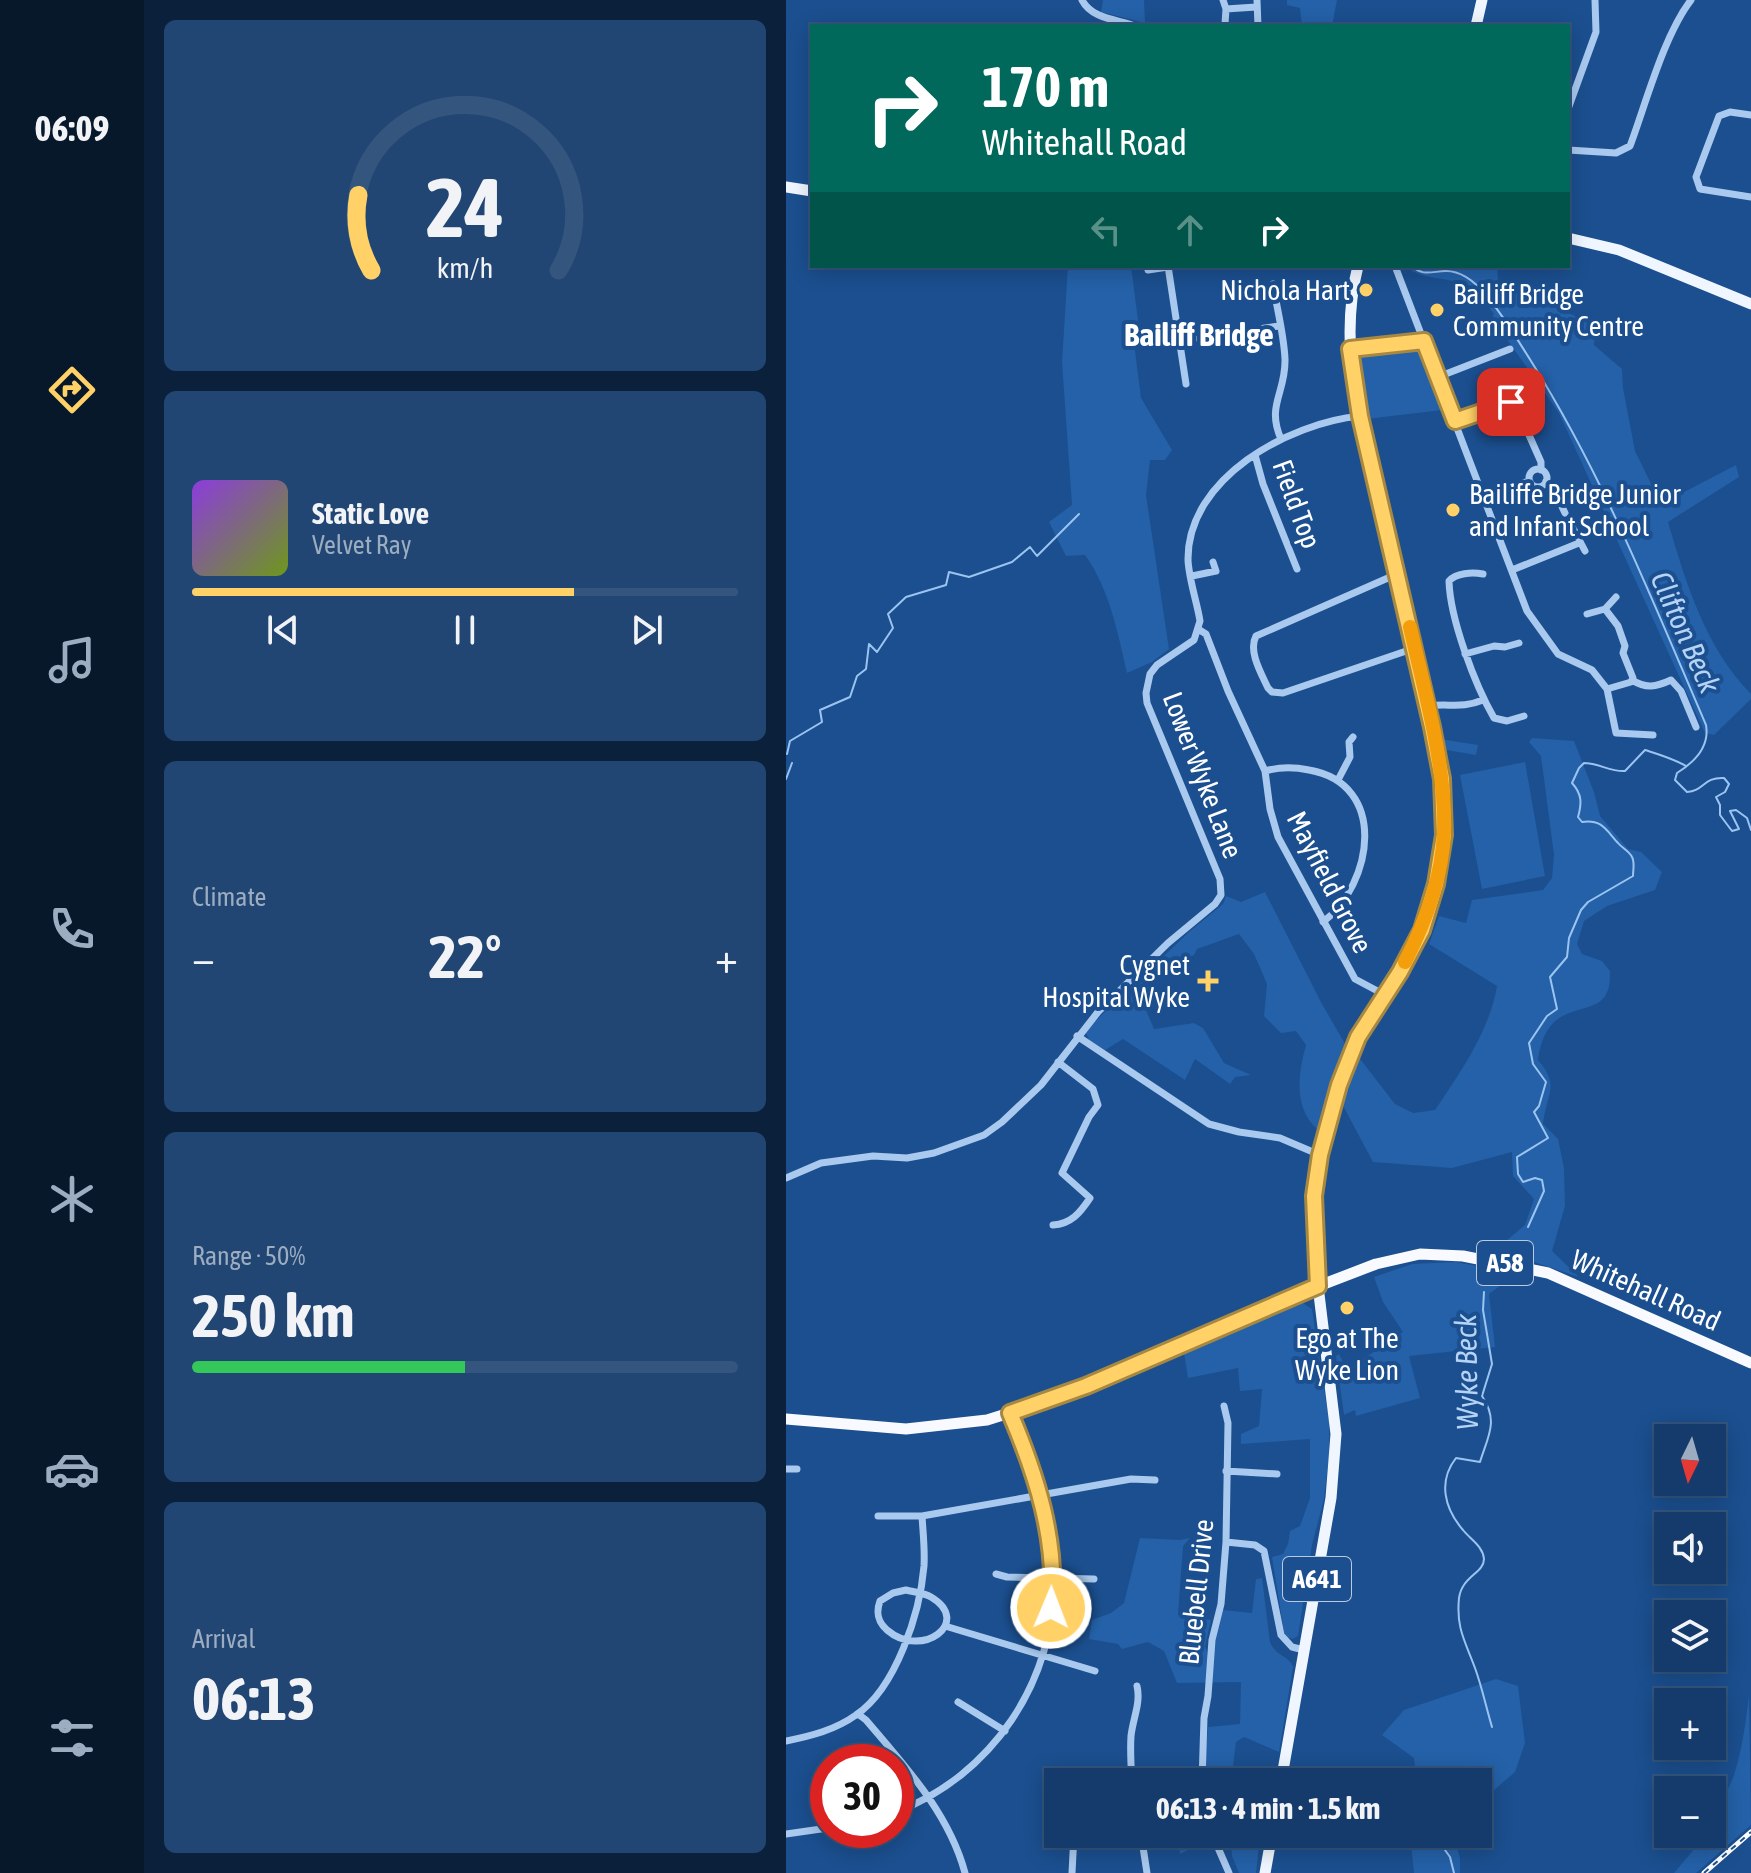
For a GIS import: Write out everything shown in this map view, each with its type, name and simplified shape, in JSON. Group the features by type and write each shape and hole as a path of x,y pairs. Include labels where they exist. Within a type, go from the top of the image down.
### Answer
{"highway":[{"name":"Whitehall Road","path":"786,1419 906,1429 987,1420 1075,1391 1318,1286 1376,1264 1420,1254 1505,1262 1548,1273 1751,1363"}],"main road":[{"path":"1476,24 1482,0"},
{"path":"786,187 810,191"},
{"path":"1570,238 1619,250 1751,304"},
{"name":"A641","path":"1283,1768 1331,1498 1336,1434 1318,1286 1314,1196 1320,1155 1339,1085 1353,1049 1422,930 1436,884 1444,835 1442,779 1415,648 1360,416 1349,334 1358,268"},
{"path":"1265,1873 1269,1848"}],"street":[{"path":"1082,0 1098,15 1128,24"},
{"path":"1570,104 1596,32 1595,0"},
{"path":"1570,150 1616,153 1630,146 1681,12 1691,0"},
{"path":"1225,24 1224,4 1257,4 1258,24"},
{"path":"1751,115 1730,112 1719,116 1696,177 1700,189 1751,197"},
{"path":"1148,270 1161,268"},
{"path":"1168,268 1186,384"},
{"path":"1396,268 1527,611 1558,654 1592,670 1607,689 1616,733 1653,735"},
{"path":"1273,284 1285,361 1282,387 1274,412 1275,426 1281,439"},
{"path":"1181,340 1279,326"},
{"path":"1350,349 1424,341"},
{"path":"1438,377 1510,349"},
{"path":"1506,387 1541,462 1541,470 1547,476 1546,481"},
{"path":"1455,421 1511,402"},
{"path":"1198,629 1200,621 1188,560 1201,510 1224,478 1281,439 1343,417 1360,416"},
{"name":"Field Top","path":"1255,455 1263,484 1297,569"},
{"path":"1529,481 1531,472 1541,470"},
{"path":"1484,497 1529,481"},
{"path":"1529,481 1537,487 1546,481"},
{"path":"1546,481 1552,486 1565,513"},
{"path":"1573,528 1585,551"},
{"path":"1512,570 1579,543"},
{"path":"1192,576 1216,570"},
{"path":"1483,574 1472,572 1453,576 1449,581 1465,654 1483,700 1494,718 1500,721 1524,716"},
{"path":"1397,574 1256,636 1253,651 1268,688 1272,692 1283,693 1415,648"},
{"path":"1587,614 1605,609 1616,597"},
{"path":"1605,609 1618,626 1632,680 1641,686 1653,688 1671,680 1681,691 1696,727"},
{"name":"Mayfield Grove","path":"1198,629 1206,634 1265,771 1270,809 1278,837 1355,979 1385,995"},
{"name":"Lower Wyke Lane","path":"786,1178 821,1163 873,1156 907,1158 934,1153 984,1135 1030,1098 1098,1012 1168,943 1215,904 1221,895 1220,879 1147,703 1146,693 1150,674 1157,665 1194,640 1198,629"},
{"path":"1465,654 1519,643"},
{"path":"1607,689 1632,680"},
{"path":"1427,706 1446,703 1461,707 1483,700"},
{"path":"1338,780 1350,757 1349,742 1353,737"},
{"path":"1265,771 1277,768 1321,772 1351,790 1363,811 1365,835 1352,887 1323,922"},
{"path":"1077,1036 1209,1124 1280,1138 1320,1155"},
{"path":"1053,1225 1062,1225 1079,1215 1090,1198 1062,1173 1098,1105 1093,1089 1058,1062"},
{"name":"Bluebell Drive","path":"1202,1768 1209,1664 1221,1604 1226,1542 1228,1423 1224,1406"},
{"path":"914,1804 962,1776 1005,1731 1017,1713 1041,1656 1050,1617 1053,1579 1050,1542 1039,1496 1010,1413"},
{"path":"786,1469 797,1469"},
{"path":"1226,1471 1277,1474"},
{"path":"878,1516 922,1516 1131,1479 1155,1480"},
{"path":"786,1741 830,1729 858,1714 883,1686 897,1664 924,1567 922,1516"},
{"path":"1226,1542 1255,1545 1264,1551 1281,1635 1292,1647 1304,1650"},
{"path":"996,1574 1007,1577 1094,1579"},
{"path":"906,1590 918,1594 931,1598 945,1613 945,1626 931,1640 920,1642 888,1631 881,1623 878,1608 880,1601 893,1593 906,1590"},
{"path":"945,1626 1095,1671"},
{"path":"1132,1768 1131,1737 1140,1700 1137,1686"},
{"path":"958,1702 1005,1731"},
{"path":"858,1714 910,1771 929,1798 954,1841 965,1873"},
{"path":"786,1834 810,1831"},
{"path":"1072,1873 1073,1848"},
{"path":"1143,1848 1147,1873"},
{"path":"1218,1848 1229,1873"}],"shaded area":[{"path":"1103,0 1144,0 1145,23 1101,12"},
{"path":"1287,0 1337,0 1332,24 1302,24 1300,8 1287,5"},
{"path":"1068,268 1131,268 1138,320 1133,335 1141,398 1172,450 1165,460 1150,460 1146,495 1169,649 1152,662 1127,673 1112,611 1093,568 1085,555 1066,556 1049,522 1072,505 1062,362"},
{"path":"1409,268 1497,268 1498,280 1596,326 1594,345 1622,369 1635,451 1661,504 1736,465 1739,477 1668,522 1690,591 1709,635 1735,676 1751,694 1751,699 1714,735 1705,733 1559,413 1492,318 1494,314 1479,297 1454,282"},
{"path":"1419,345 1442,410 1367,419 1358,351"},
{"path":"1532,738 1574,741 1600,816 1628,849 1641,852 1662,872 1655,890 1607,906 1584,921 1577,944 1582,954 1602,961 1610,971 1608,990 1594,1005 1561,1017 1551,1025 1543,1039 1538,1060 1550,1084 1543,1124 1558,1139 1564,1168 1565,1206 1552,1251 1579,1277 1493,1252 1525,1225 1534,1199 1513,1176 1512,1152 1452,1168 1373,1162 1341,1102 1357,1055 1395,1104 1413,1113 1435,1110 1473,1051 1488,1019 1497,986 1429,944 1439,916 1466,923 1472,900 1543,890 1552,878 1554,855 1541,756 1529,742"},
{"path":"1440,739 1478,745 1476,755 1441,749"},
{"path":"1525,762 1545,876 1482,889 1460,775"},
{"path":"1265,892 1348,1049 1330,1080 1318,1130 1304,1112 1301,1101 1301,1067 1306,1045 1296,1031 1281,1033 1264,1016 1267,984 1254,954 1239,934 1197,949 1194,955 1151,977 1141,988 1148,1000 1146,1010 1154,1029 1194,1023 1203,1028 1224,1063 1251,1075 1235,1077 1230,1084 1195,1059 1185,1080 1123,1039 1105,1050 1089,1040 1085,1031 1189,932 1223,904 1226,896 1241,902"},
{"path":"1455,1262 1517,1273 1489,1294 1495,1347 1409,1356 1420,1398 1356,1416 1355,1410 1344,1415 1336,1356 1339,1354 1347,1370 1403,1332 1383,1302 1374,1277 1412,1264"},
{"path":"1303,1303 1312,1309 1329,1421 1329,1456 1298,1636 1293,1639 1285,1637 1272,1557 1283,1554 1290,1531 1300,1526 1310,1498 1310,1439 1241,1444 1241,1434 1259,1426 1262,1389 1240,1391 1238,1368 1188,1378 1184,1353"},
{"path":"1140,1538 1190,1538 1183,1546 1178,1615 1211,1620 1205,1646 1208,1655 1223,1610 1252,1613 1256,1579 1262,1578 1270,1642 1293,1667 1279,1752 1244,1737 1236,1742 1233,1768 1204,1768 1208,1727 1240,1724 1241,1682 1177,1683 1164,1651 1148,1642 1122,1649 1118,1644 1089,1639 1092,1620 1111,1613 1124,1603"},
{"path":"1496,1679 1518,1686 1525,1743 1515,1772 1492,1792 1492,1768 1415,1768 1414,1758 1382,1735 1404,1710"},
{"path":"1749,1695 1751,1825 1726,1847 1726,1792 1737,1765"},
{"path":"1231,1848 1259,1848 1256,1873 1239,1873"},
{"path":"1411,1848 1457,1848 1460,1873 1414,1873"},
{"path":"1695,1848 1725,1848 1696,1873 1674,1873"}],"waterway":[{"name":"Clifton Beck","path":"1415,268 1424,272 1458,273 1473,282 1498,311 1557,404 1604,494 1706,725 1703,747 1677,773 1675,780 1687,792 1717,778 1724,778 1729,784 1725,792 1716,797 1720,815 1732,831 1739,829 1730,811 1736,810 1747,818 1751,830"},
{"path":"787,754 790,741 822,722 820,710 850,697 857,676 866,669 869,644 877,652 893,628 888,614 906,597 946,585 949,572 969,577 1012,562 1030,547 1037,556 1079,514"},
{"name":"Wyke Beck","path":"1528,1227 1544,1191 1542,1180 1535,1178 1523,1182 1518,1174 1517,1157 1548,1138 1534,1112 1539,1106 1546,1082 1533,1064 1529,1043 1547,1016 1557,1009 1550,977 1567,957 1569,938 1581,910 1588,902 1633,876 1633,861 1629,853 1603,826 1582,822 1578,817 1580,799 1572,783 1584,763 1625,771 1645,750 1686,766"},
{"path":"786,779 792,763"},
{"name":"Wyke Beck","path":"1484,1292 1483,1310 1492,1364 1482,1396 1490,1413 1489,1436 1480,1462 1456,1458 1445,1485 1451,1513 1479,1546 1484,1559 1481,1568 1461,1591 1459,1618 1492,1727"},
{"name":"Wyke Beck","path":"1444,1848 1450,1857 1454,1873"}],"railway":[{"path":"1704,1873 1751,1832"}],"slow traffic":[{"path":"1405,962 1422,930 1436,884 1444,835 1442,779 1410,627"}],"place":[{"name":"Nichola Hart","path":"1366,290"},
{"name":"Bailiff Bridge Community Centre","path":"1437,310"},
{"name":"Bailiffe Bridge Junior and Infant School","path":"1453,510"},
{"name":"Cygnet Hospital Wyke","path":"1208,981"},
{"name":"Ego at The Wyke Lion","path":"1347,1308"}],"district":[{"name":"Bailiff Bridge","path":"1199,334"}],"route":[{"path":"1051,1608 1053,1579 1044,1513 1010,1413 1063,1396 1318,1286 1314,1196 1320,1155 1339,1085 1358,1037 1400,972 1422,930 1436,884 1444,835 1442,779 1419,666 1360,416 1350,349 1424,341 1455,421 1511,402"}]}
